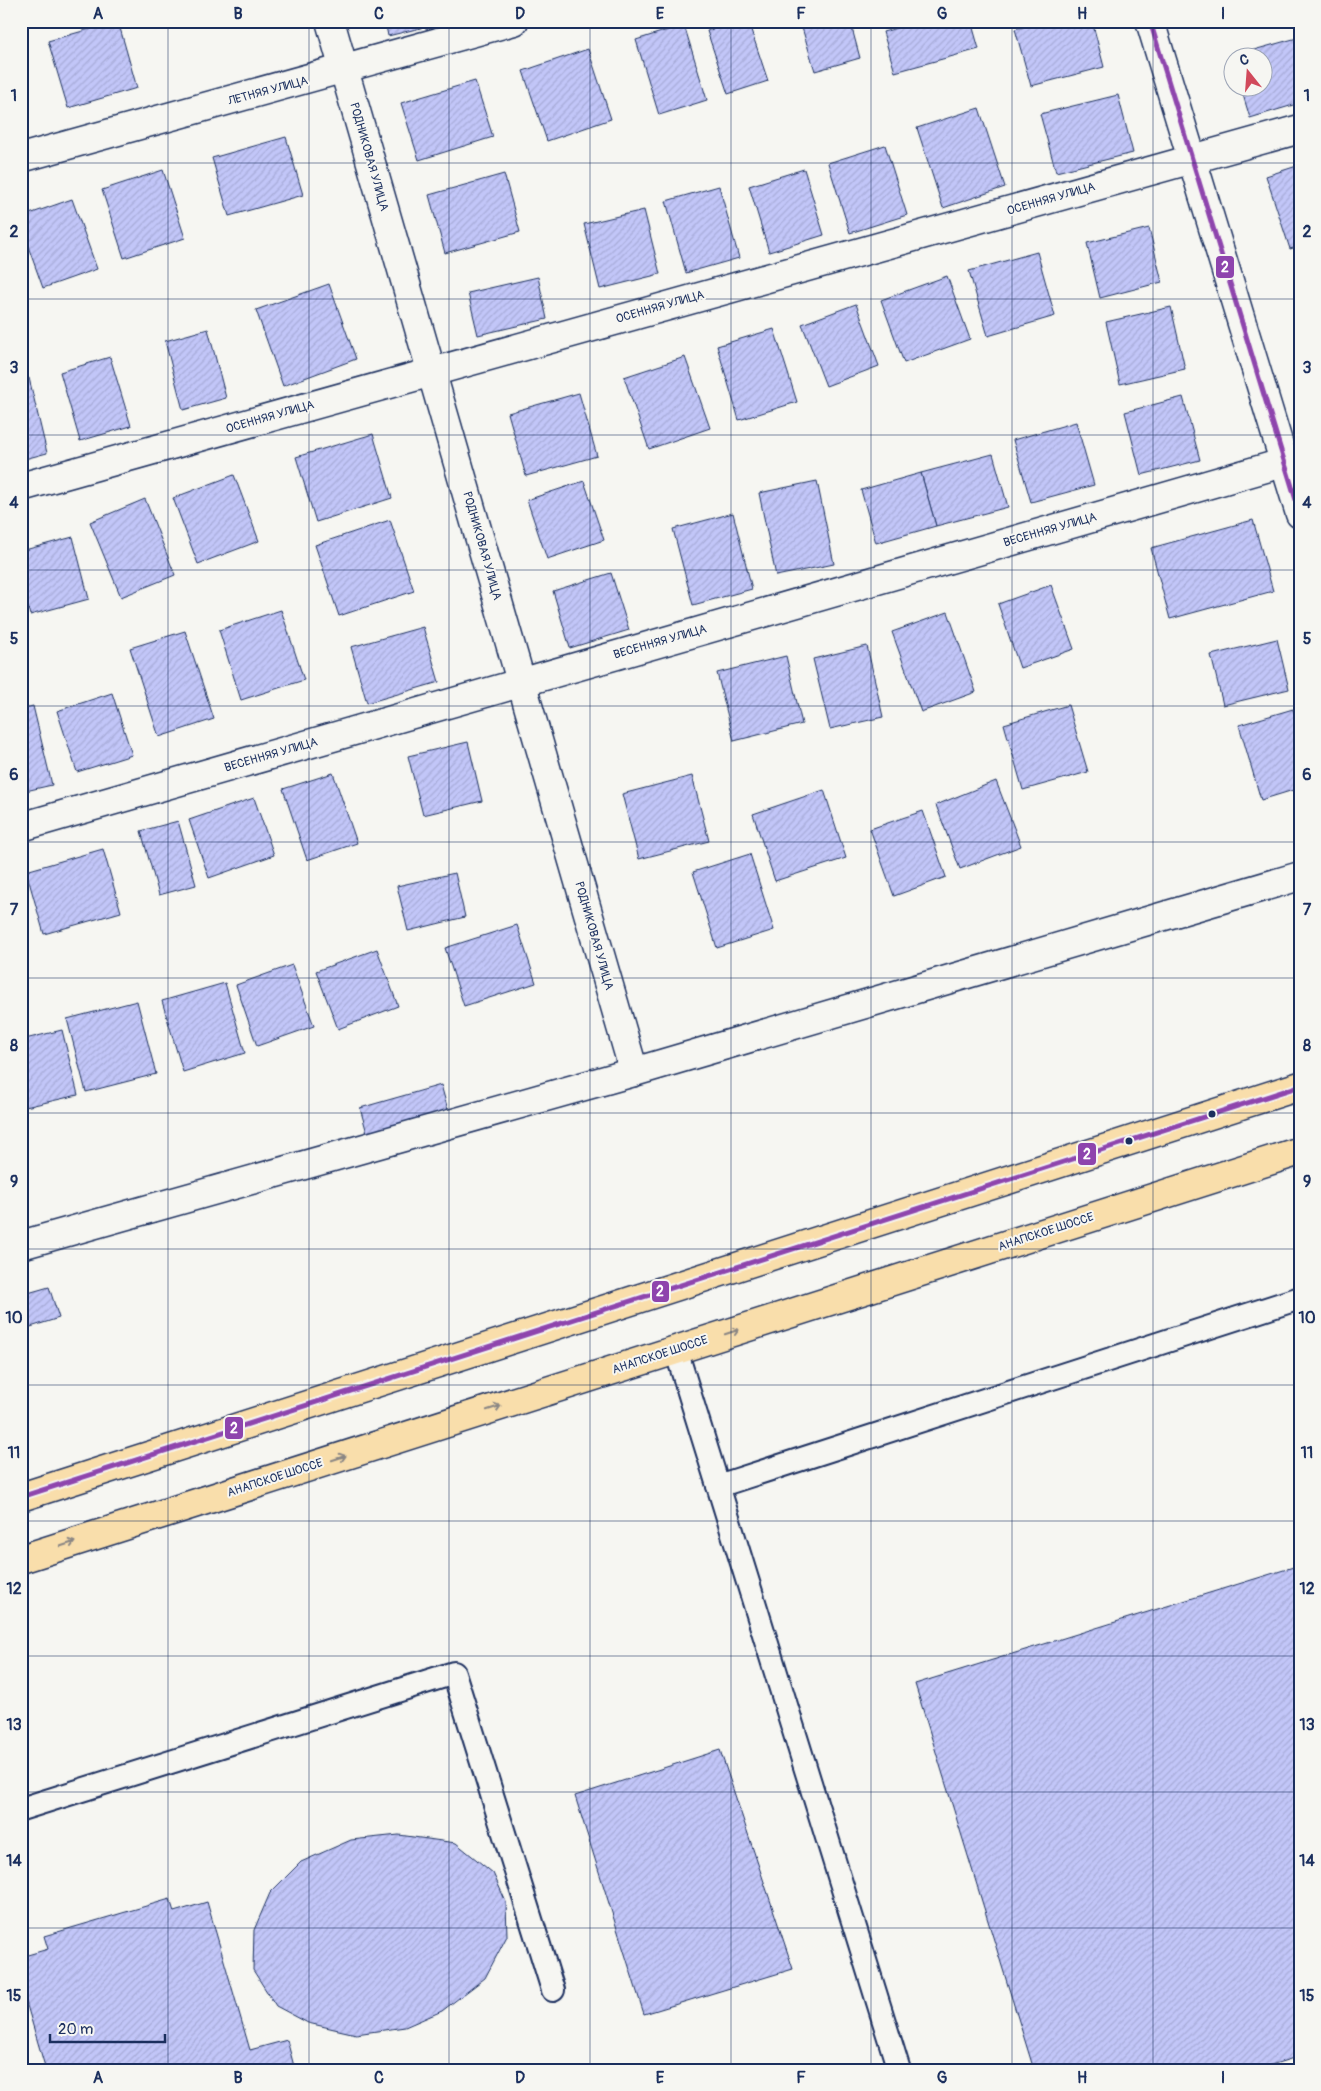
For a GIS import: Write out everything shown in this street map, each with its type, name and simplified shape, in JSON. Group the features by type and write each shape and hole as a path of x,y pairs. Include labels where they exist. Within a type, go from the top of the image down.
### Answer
{"main road":[{"path":"21,1497 1300,1086"},
{"name":"АНАПСКОЕ ШОССЕ","path":"21,1559 1300,1152"}],"street":[{"name":"РОДНИКОВАЯ УЛИЦА","path":"330,21 634,1072"},
{"name":"ЛЕТНЯЯ УЛИЦА","path":"21,158 344,70 514,21"},
{"path":"1150,21 1192,160 1292,460 1300,514"},
{"name":"ОСЕННЯЯ УЛИЦА","path":"21,487 1300,129"},
{"name":"ВЕСЕННЯЯ УЛИЦА","path":"21,827 1292,460"},
{"path":"21,1246 634,1072 1300,876"}],"lane":[{"path":"718,1486 1300,1298"},
{"path":"676,1350 899,2070"},
{"path":"21,1809 454,1673 552,1990"}],"building":[{"path":"118,21 137,88 68,108 48,41"},
{"path":"385,21 449,21 388,36"},
{"path":"735,21 748,21 768,81 728,94 707,31"},
{"path":"800,21 850,21 860,58 815,71"},
{"path":"920,21 971,21 979,49 895,72 883,32"},
{"path":"1046,21 1092,21 1104,67 1031,86 1015,29"},
{"path":"684,25 707,100 659,115 636,40"},
{"path":"1297,38 1300,49 1300,103 1250,118 1244,98 1274,98 1274,48 1261,48"},
{"path":"588,49 611,119 547,141 523,71"},
{"path":"475,81 493,137 419,160 401,103"},
{"path":"1118,95 1133,153 1056,172 1040,114"},
{"path":"979,108 1005,187 943,208 917,128"},
{"path":"286,137 303,195 229,216 212,158"},
{"path":"885,145 907,215 850,233 828,163"},
{"path":"1300,165 1300,246 1290,249 1266,176"},
{"path":"804,169 824,235 769,252 749,186"},
{"path":"163,170 185,238 124,258 102,190"},
{"path":"504,174 520,232 445,253 429,195"},
{"path":"719,186 739,258 686,273 666,201"},
{"path":"72,199 97,269 43,288 21,227 21,217"},
{"path":"644,210 660,274 600,289 584,224"},
{"path":"1149,228 1162,282 1100,298 1087,243"},
{"path":"1037,252 1055,316 988,336 969,271"},
{"path":"947,276 970,339 904,363 881,300"},
{"path":"538,277 547,319 478,335 468,293"},
{"path":"329,284 356,359 283,386 256,310"},
{"path":"856,304 879,366 826,386 802,324"},
{"path":"1171,307 1185,369 1120,384 1106,322"},
{"path":"208,329 226,398 183,410 165,341"},
{"path":"774,329 797,402 739,420 717,346"},
{"path":"110,357 131,426 80,441 60,372"},
{"path":"685,357 710,428 649,449 624,377"},
{"path":"29,378 47,453 21,460 21,380"},
{"path":"579,393 597,456 526,476 508,413"},
{"path":"1183,397 1200,460 1141,475 1125,412"},
{"path":"1076,422 1094,485 1031,502 1013,440"},
{"path":"373,434 392,498 316,522 296,457"},
{"path":"993,454 1008,507 936,526 921,473"},
{"path":"921,473 936,526 876,543 861,490"},
{"path":"234,475 259,541 198,564 173,498"},
{"path":"584,481 604,540 547,559 527,500"},
{"path":"817,481 834,564 776,576 759,493"},
{"path":"145,499 175,575 121,597 90,522"},
{"path":"733,513 752,589 693,605 673,529"},
{"path":"390,520 414,591 339,616 315,545"},
{"path":"1253,520 1273,591 1170,619 1151,548"},
{"path":"73,537 89,599 30,615 21,583 21,551"},
{"path":"611,573 629,630 570,648 553,591"},
{"path":"1051,585 1074,649 1020,668 998,604"},
{"path":"281,610 304,680 241,700 219,630"},
{"path":"948,612 976,692 921,712 892,632"},
{"path":"423,627 439,682 367,703 351,647"},
{"path":"185,631 214,719 159,737 130,648"},
{"path":"1277,639 1289,689 1223,705 1211,655"},
{"path":"867,646 883,717 830,729 813,659"},
{"path":"786,656 802,724 734,741 717,673"},
{"path":"112,693 132,755 77,772 57,711"},
{"path":"1068,705 1088,772 1023,790 1004,724"},
{"path":"33,706 52,785 21,792 21,709"},
{"path":"1293,709 1300,733 1300,788 1261,800 1239,725"},
{"path":"468,742 482,801 423,815 408,756"},
{"path":"333,773 357,843 307,860 283,789"},
{"path":"692,776 709,841 639,859 622,794"},
{"path":"996,781 1021,846 960,869 936,805"},
{"path":"824,790 846,858 775,881 753,814"},
{"path":"254,798 274,855 209,878 189,820"},
{"path":"923,811 946,877 894,896 870,829"},
{"path":"178,821 196,885 159,895 141,831"},
{"path":"103,849 121,912 44,934 26,871"},
{"path":"750,854 774,930 717,948 693,872"},
{"path":"455,873 465,917 408,931 397,886"},
{"path":"517,925 536,983 464,1006 445,948"},
{"path":"377,949 398,1006 338,1029 316,971"},
{"path":"292,965 314,1026 257,1046 236,985"},
{"path":"225,983 245,1053 183,1072 162,1001"},
{"path":"137,1001 156,1074 86,1092 67,1019"},
{"path":"62,1030 78,1095 21,1108 21,1040"},
{"path":"441,1085 448,1110 367,1133 360,1108"},
{"path":"49,1287 59,1318 21,1330 21,1295"},
{"path":"1300,1565 1300,2056 1255,2070 1199,2070 1198,2068 1192,2070 1034,2070 915,1684"},
{"path":"720,1750 793,1969 644,2014 575,1796"},
{"path":"399,1835 456,1843 493,1873 506,1902 507,1936 485,1978 442,2011 405,2027 356,2034 308,2023 276,2006 253,1970 254,1930 270,1893 301,1862 351,1840"},
{"path":"170,1899 174,1912 207,1902 250,2050 287,2040 295,2070 46,2070 21,1985 21,1957 48,1949 44,1936"}],"transit line":[{"name":"2","path":"1150,21 1300,513"},
{"name":"2","path":"21,1497 1300,1086"}]}
